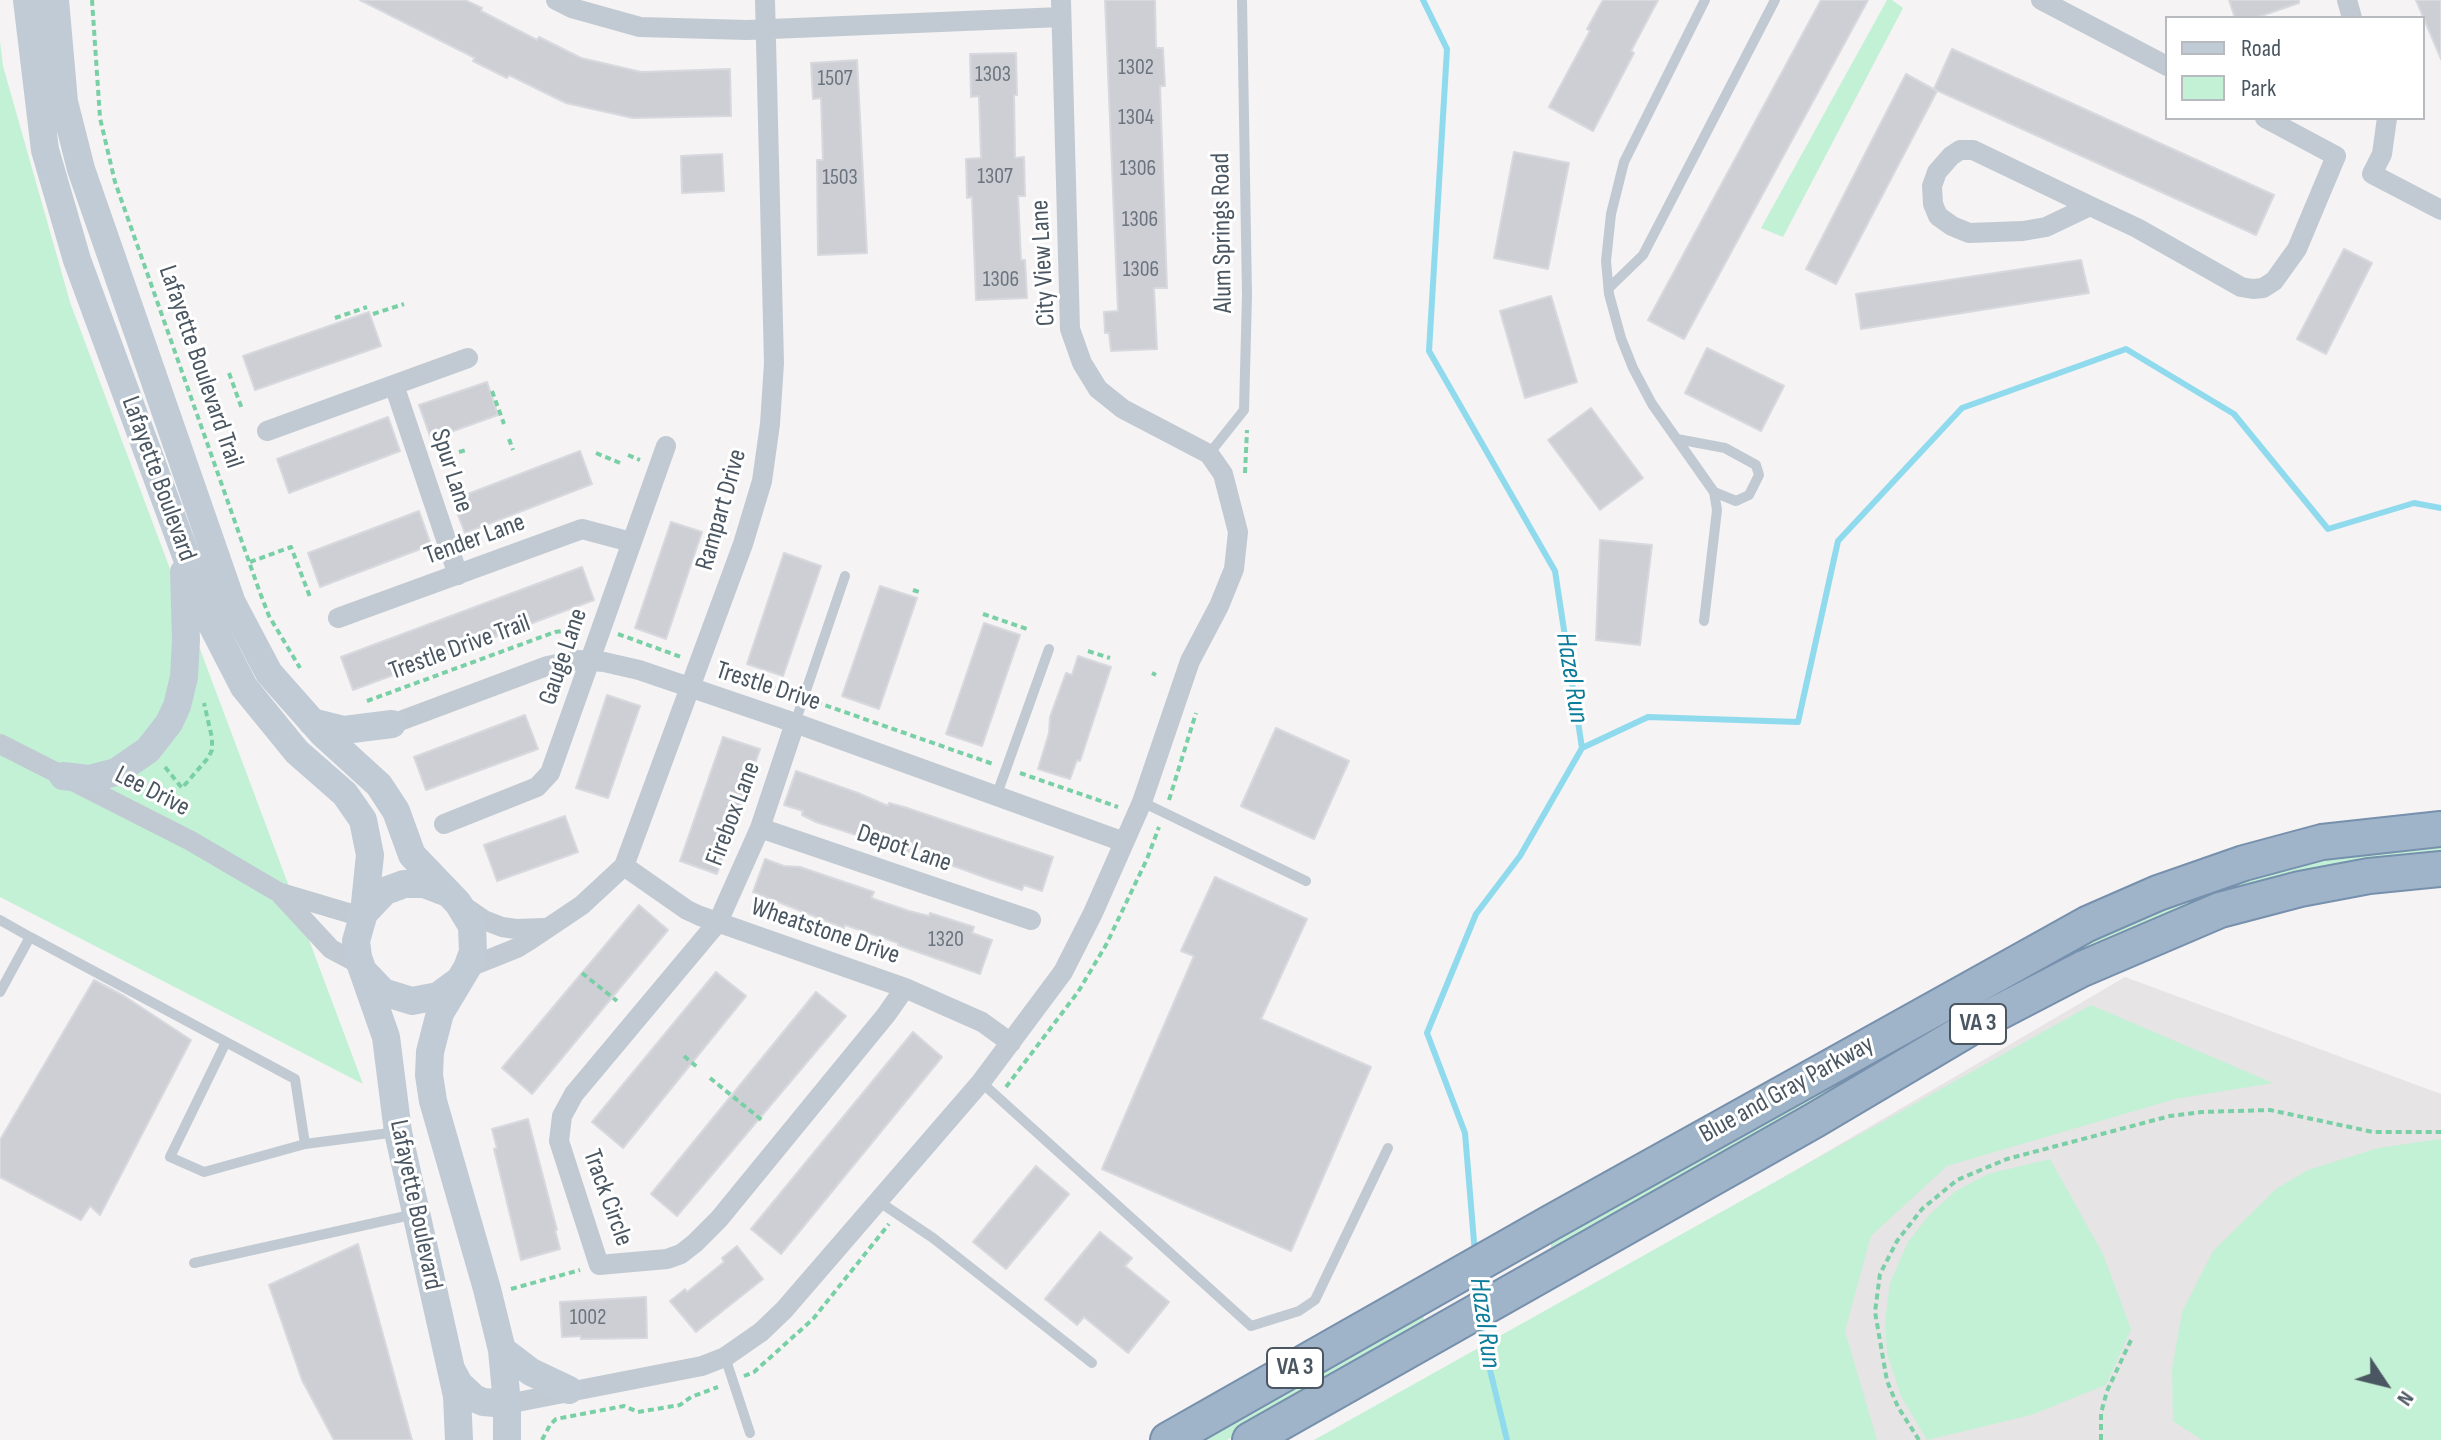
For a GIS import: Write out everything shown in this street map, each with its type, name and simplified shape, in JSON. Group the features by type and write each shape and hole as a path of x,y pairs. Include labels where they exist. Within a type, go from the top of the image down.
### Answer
{"highway":[{"name":"Blue and Gray Parkway","path":"1168,1440 2087,924 2158,893 2230,868 2322,842 2441,829"},
{"name":"Blue and Gray Parkway","path":"1250,1440 1815,1120 1982,1021 2082,969 2220,910 2300,889 2369,876 2441,869"}],"main road":[{"name":"Lafayette Boulevard","path":"27,0 45,150 60,207 210,621 244,687 297,752 345,794 363,820 370,855 363,915 356,941 386,1037 398,1132 457,1396 459,1440"},
{"name":"Lafayette Boulevard","path":"55,0 64,102 81,169 232,603 269,673 312,722 379,785 396,811 412,855 452,897 472,926 473,952 434,1032 429,1075 433,1101 502,1350 507,1440"},
{"path":"63,776 89,779 126,767 148,750 174,714 184,677 186,640 183,547"},
{"path":"312,722 344,730 392,724"},
{"path":"379,785 373,756 380,736 392,724"},
{"path":"363,915 377,897 404,884 424,884 452,897"},
{"path":"362,968 383,992 412,1001 438,996 462,975"},
{"path":"502,1350 531,1372 569,1390"},
{"path":"451,1370 459,1384 474,1398 507,1404"}],"street":[{"path":"556,0 572,8 640,27 767,29 1061,8"},
{"name":"Rampart Drive","path":"462,975 517,948 582,905 624,866 743,544 762,481 774,363 765,0"},
{"path":"2041,0 2165,65"},
{"name":"City View Lane","path":"1061,8 1070,329 1082,363 1098,389 1123,409 1209,454"},
{"path":"2090,206 2046,227 1969,233 1938,216 1933,204 1932,186 1937,172 1951,156 1960,150 1973,150 2137,228 2241,287 2263,288 2274,281 2297,249 2336,156 2269,120"},
{"path":"2387,120 2382,154 2372,174 2441,210"},
{"path":"267,431 468,358"},
{"name":"Spur Lane","path":"394,385 458,575"},
{"name":"Gauge Lane","path":"444,824 537,787 546,779 553,767 666,446"},
{"path":"507,1404 702,1366 725,1357 761,1332 784,1310 981,1082 1011,1043 1063,972 1093,913 1124,842 1134,806 1190,661 1219,606 1234,569 1238,532 1233,509 1223,474 1209,454"},
{"name":"Tender Lane","path":"338,618 582,529 631,542"},
{"name":"Trestle Drive","path":"392,724 547,666 590,661 639,670 997,794 1124,842"},
{"name":"Firebox Lane","path":"718,922 760,828 795,723"},
{"name":"Lee Drive","path":"0,744 191,841 278,892"},
{"name":"Depot Lane","path":"760,828 1031,920"},
{"name":"Wheatstone Drive","path":"624,866 687,910 905,988 982,1022 1011,1043"},
{"path":"278,892 363,915"},
{"path":"278,892 331,949 362,968"},
{"path":"452,897 484,920 502,927 544,928"},
{"name":"Track Circle","path":"718,922 574,1094 562,1116 559,1141 599,1265 667,1259 688,1250 719,1219 905,988"}],"lane":[{"name":"Alum Springs Road","path":"1209,454 1244,410 1247,295 1242,0"},
{"path":"1704,621 1717,510 1714,492 1652,404 1633,368 1621,338 1609,288 1608,234 1624,162 1705,0"},
{"path":"1609,288 1643,255 1775,0"},
{"path":"1677,439 1725,448 1756,465 1759,475 1749,495 1736,501 1714,492"},
{"path":"795,723 845,576"},
{"path":"997,794 1049,649"},
{"path":"1134,806 1306,881"},
{"path":"0,920 295,1079 305,1144"},
{"path":"0,992 30,937"},
{"path":"226,1042 170,1157 204,1172 305,1144 398,1132"},
{"path":"981,1082 1251,1326 1299,1311 1315,1300 1388,1148"},
{"path":"878,1201 933,1238 1092,1363"},
{"path":"194,1263 418,1214"},
{"path":"725,1357 750,1433"}],"path":[{"name":"Lafayette Boulevard Trail","path":"92,0 100,118 115,182 269,616 302,671"},
{"path":"373,314 404,304"},
{"path":"335,318 367,307"},
{"path":"229,373 242,409"},
{"path":"492,391 504,424"},
{"path":"509,439 513,450"},
{"path":"459,452 466,450"},
{"path":"596,453 620,463"},
{"path":"250,562 291,547 310,597"},
{"path":"913,590 922,593"},
{"path":"983,614 1030,630"},
{"name":"Trestle Drive Trail","path":"362,703 555,632 590,629"},
{"path":"612,632 679,654 683,660"},
{"path":"1088,651 1110,658"},
{"path":"719,674 725,671 791,694"},
{"path":"148,750 182,788 212,750 205,695"},
{"path":"815,702 995,765"},
{"path":"1020,773 1134,806"},
{"path":"582,973 617,1001"},
{"path":"684,1056 697,1067"},
{"path":"710,1078 763,1121"},
{"path":"1919,1440 1898,1407 1887,1381 1875,1312 1880,1274 1897,1241 1922,1209 1957,1180 2007,1159 2170,1116 2202,1112 2270,1110 2373,1132 2441,1132"},
{"path":"754,1372 813,1319 882,1233"},
{"path":"509,1289 599,1265"},
{"path":"2101,1440 2101,1413 2107,1391 2131,1340"},
{"path":"542,1440 556,1419 624,1406 638,1412 680,1405 691,1397 714,1389"}],"shaded area":[{"path":"2125,977 2441,1094 2441,1440 1474,1440 1523,1330"}],"green space":[{"path":"1887,0 1903,8 1783,237 1761,228"},
{"path":"0,41 3,66 70,302 363,1084 0,897"},
{"path":"2441,841 2441,856 2292,878 1551,1256 1551,1237 2086,936 2291,862"},
{"path":"2091,1005 2273,1083 2175,1099 1947,1166 1871,1236 1845,1331 1877,1440 1314,1440"},
{"path":"2441,1139 2441,1440 2202,1440 2173,1421 2172,1369 2182,1312 2213,1251 2276,1189 2308,1170 2378,1148"},
{"path":"2050,1159 2103,1254 2131,1329 2106,1385 2031,1415 1927,1440 1901,1396 1887,1353 1885,1321 1890,1283 1908,1242 1930,1214 1956,1191 1988,1174"},
{"path":"1423,1311 1425,1328 1227,1440 1196,1440"}],"building":[{"path":"360,0 465,0 537,40 539,37 581,58 641,72 730,69 731,116 633,118 566,103 473,61 475,58"},
{"path":"1105,0 1155,0 1156,48 1163,48 1165,86 1160,86 1167,288 1154,288 1157,349 1111,351 1109,333 1105,333 1104,312 1118,311"},
{"path":"1603,0 1658,0 1593,131 1549,107"},
{"path":"1821,0 1868,0 1684,339 1648,320"},
{"path":"2229,0 2299,0 2299,3 2261,16 2234,16"},
{"path":"2416,0 2441,0 2441,59 2425,16"},
{"path":"1952,49 2274,195 2256,235 1934,89"},
{"path":"1016,53 1015,158 1024,157 1025,196 1018,196 1021,260 1025,260 1027,298 976,300 972,197 967,198 966,159 981,158 979,96 971,97 970,54"},
{"path":"857,60 867,253 818,255 817,160 823,160 821,98 813,99 811,63"},
{"path":"1906,74 1937,91 1836,284 1806,269"},
{"path":"1514,152 1569,163 1548,269 1494,258"},
{"path":"722,154 724,191 682,193 681,156"},
{"path":"2344,249 2372,263 2326,354 2297,339"},
{"path":"2081,260 2089,293 1861,329 1856,294"},
{"path":"1551,296 1577,382 1525,398 1500,311"},
{"path":"369,312 381,346 255,390 243,356"},
{"path":"1707,348 1784,386 1761,431 1685,393"},
{"path":"487,382 498,415 431,439 419,405"},
{"path":"1591,408 1643,478 1600,510 1548,440"},
{"path":"388,417 400,451 289,493 277,459"},
{"path":"580,451 592,484 465,533 452,500"},
{"path":"419,511 431,545 320,587 308,553"},
{"path":"671,522 702,532 666,639 635,628"},
{"path":"1600,540 1652,545 1640,645 1596,640"},
{"path":"784,553 821,566 783,676 747,664"},
{"path":"582,567 594,600 353,690 341,657"},
{"path":"880,586 917,598 879,709 842,696"},
{"path":"984,623 1020,635 982,746 946,734"},
{"path":"1078,656 1111,667 1080,761 1077,760 1070,779 1038,769 1049,733 1050,717 1066,673 1072,675"},
{"path":"607,695 640,706 608,798 576,788"},
{"path":"525,715 538,749 426,790 414,757"},
{"path":"1276,728 1349,761 1314,839 1241,806"},
{"path":"723,737 760,749 717,874 680,861"},
{"path":"796,771 888,806 889,803 904,807 1053,857 1042,891 1024,885 1022,890 992,880 948,864 949,859 911,845 909,852 816,822 802,815 803,811 784,805"},
{"path":"565,816 578,852 497,881 484,845"},
{"path":"765,859 784,866 800,867 874,892 871,898 909,911 929,916 930,913 974,927 972,933 992,940 980,974 845,925 844,928 753,892"},
{"path":"1215,877 1307,919 1261,1019 1371,1067 1291,1251 1102,1169 1194,956 1181,951"},
{"path":"639,905 668,930 532,1094 502,1068"},
{"path":"716,972 746,996 623,1148 592,1122"},
{"path":"94,980 191,1040 100,1215 90,1206 81,1220 0,1177 0,1140"},
{"path":"816,992 846,1016 677,1216 651,1194"},
{"path":"913,1032 942,1057 781,1254 751,1229"},
{"path":"528,1119 560,1249 521,1260 492,1129"},
{"path":"1036,1166 1069,1194 1006,1269 973,1242"},
{"path":"1100,1232 1132,1258 1125,1266 1169,1302 1128,1353 1084,1317 1077,1325 1045,1299"},
{"path":"358,1244 412,1440 334,1440 302,1380 269,1285"},
{"path":"737,1246 763,1279 696,1332 670,1301 685,1289 687,1292 724,1262 722,1258"},
{"path":"646,1297 647,1338 562,1337 560,1302"}],"waterway":[{"name":"Hazel Run","path":"1423,0 1447,49 1429,351 1555,571 1582,748 1520,856 1476,914 1427,1033 1465,1133 1475,1254"},
{"path":"1582,748 1648,717 1798,722 1838,541 1962,408 2126,349 2234,414 2328,529 2414,503 2441,508"},
{"name":"Hazel Run","path":"1480,1321 1507,1440"}]}
